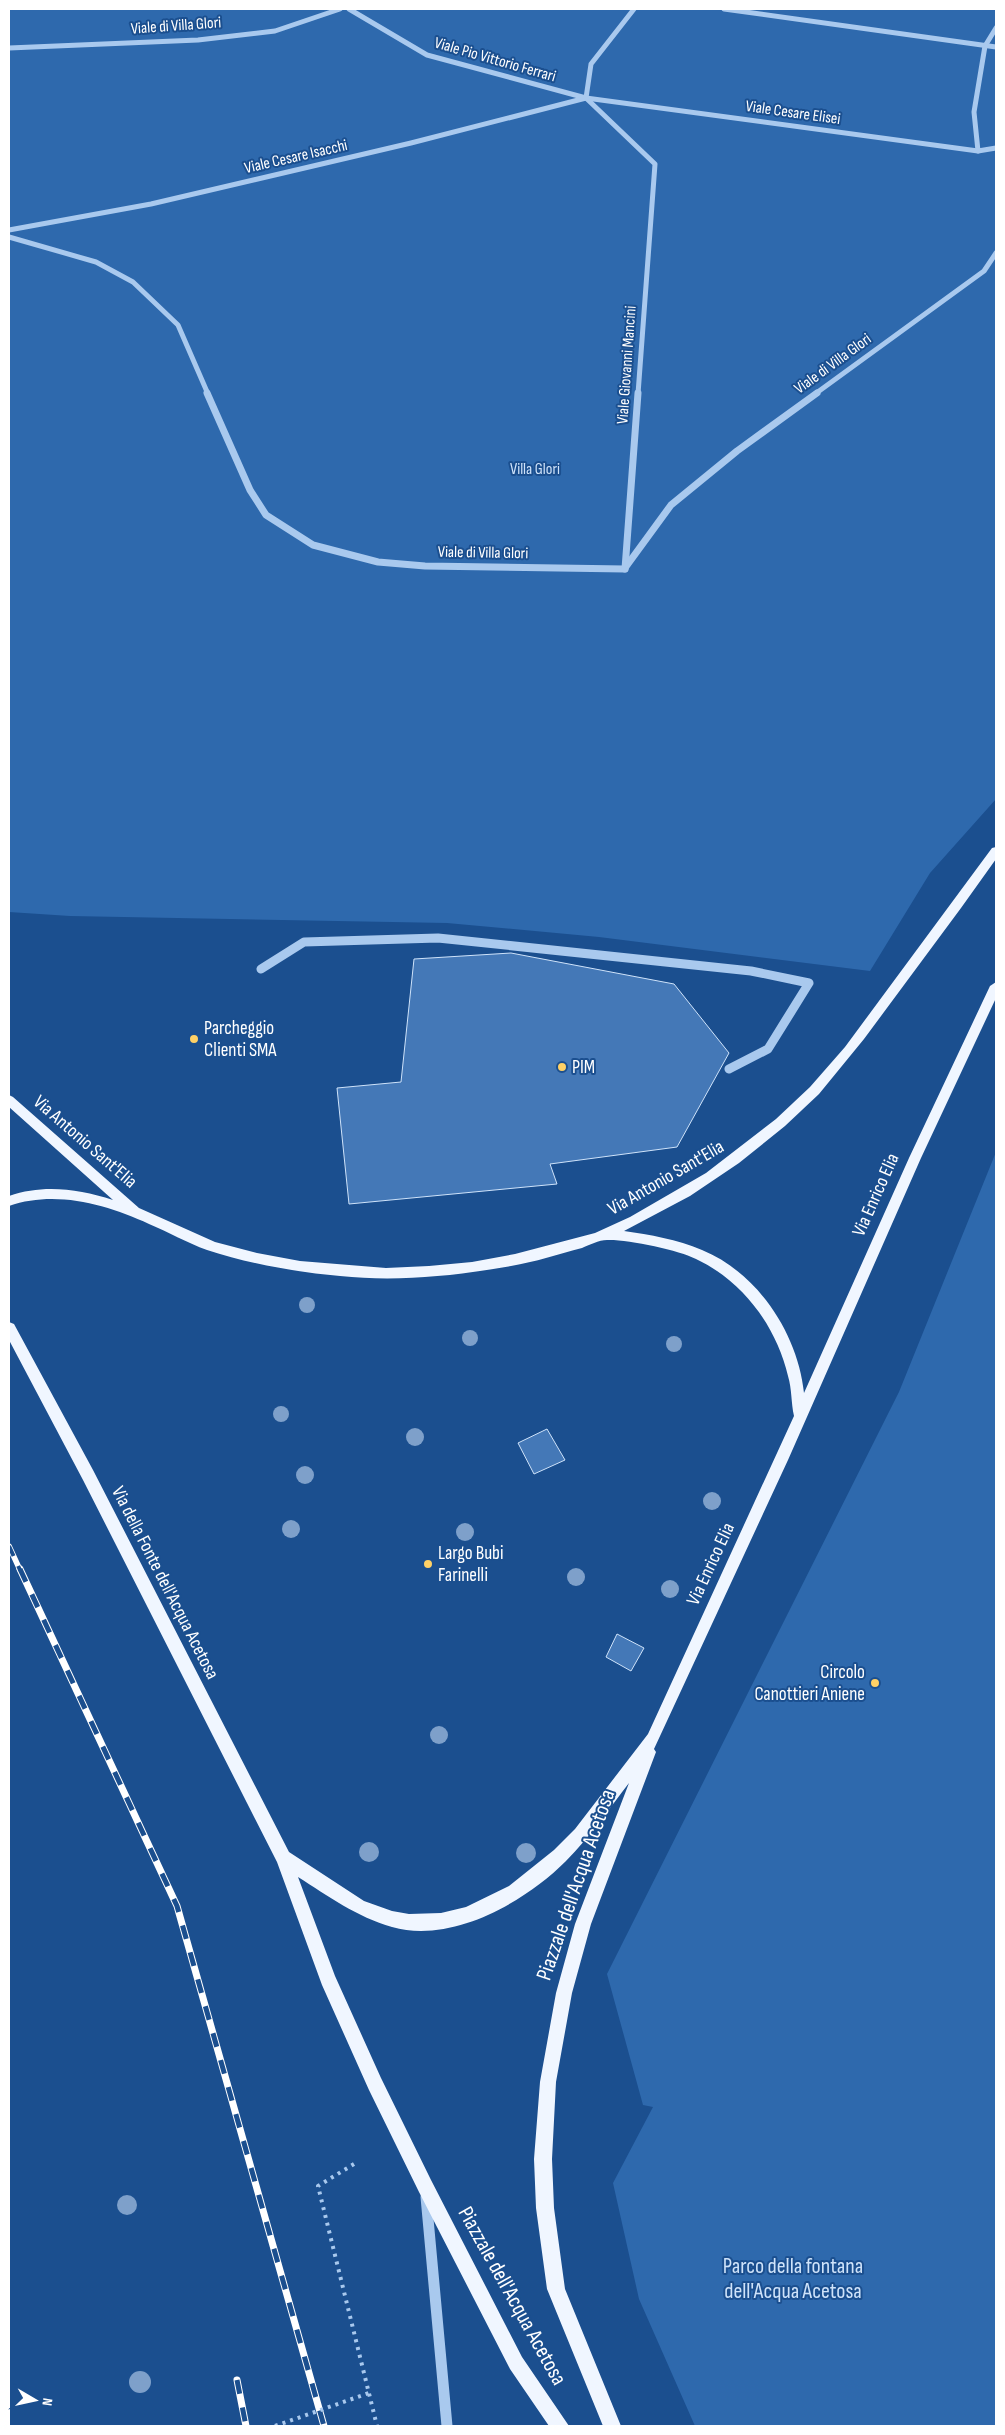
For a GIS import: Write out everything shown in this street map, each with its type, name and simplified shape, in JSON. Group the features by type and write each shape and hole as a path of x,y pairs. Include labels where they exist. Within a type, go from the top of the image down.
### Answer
{"main road":[{"name":"Via Antonio Sant'Elia","path":"9,1201 27,1194 51,1192 136,1212 210,1246 253,1259 298,1267 376,1274 488,1265 540,1254 606,1234 670,1202 724,1167 802,1102 838,1063 996,852"},
{"name":"Via Enrico Elia","path":"283,1858 344,1899 376,1914 410,1922 440,1921 461,1918 515,1892 560,1856 580,1834 653,1739 915,1158 996,986"},
{"name":"Via Antonio Sant'Elia","path":"9,1100 136,1212"},
{"path":"606,1234 655,1242 698,1254 732,1275 756,1298 770,1316 783,1342 795,1376 800,1414"},
{"name":"Via della Fonte dell'Acqua Acetosa","path":"9,1328 88,1476 283,1858"},
{"name":"Piazzale dell'Acqua Acetosa","path":"612,2426 556,2289 545,2208 543,2159 545,2122 554,2039 583,1924 653,1739"},
{"name":"Piazzale dell'Acqua Acetosa","path":"283,1858 328,1979 375,2084 516,2363 560,2426"}],"street":[{"name":"Viale di Villa Glori","path":"9,48 198,40 227,37 275,31 340,9"},
{"name":"Viale Pio Vittorio Ferrari","path":"348,9 427,54 586,98"},
{"path":"586,98 591,64 634,9"},
{"path":"724,9 996,47"},
{"path":"978,151 974,112 985,46 996,28"},
{"name":"Viale Cesare Elisei","path":"586,98 978,151 996,148"},
{"name":"Viale Giovanni Mancini","path":"586,98 655,164 625,569"},
{"name":"Viale Cesare Isacchi","path":"9,230 151,204 412,143 586,98"},
{"name":"Viale di Villa Glori","path":"9,237 51,248 103,266 133,282 178,325 250,490 266,515 313,545 378,562 425,566 625,569 670,505 737,451 984,270 996,253"},
{"path":"261,969 304,942 438,938 751,972 809,983 768,1049 729,1069"},
{"name":"Piazzale dell'Acqua Acetosa","path":"425,2186 447,2426"}],"path":[{"path":"354,2164 318,2186 377,2426"},
{"path":"275,2426 369,2393"}],"green space":[{"name":"Villa Glori","path":"9,9 996,9 996,799 930,873 870,971 599,937 447,923 70,916 9,912"},
{"name":"Circolo Canottieri Aniene","path":"996,1152 996,2426 695,2426 639,2299 613,2183 653,2107 643,2105 607,1974 899,1392"}],"building":[{"name":"PIM","path":"511,953 674,984 729,1053 677,1147 550,1164 557,1184 349,1204 337,1088 401,1082 414,959"},
{"path":"547,1429 565,1460 534,1474 518,1443"},
{"path":"617,1634 644,1648 631,1671 606,1657"}],"railway":[{"path":"9,1546 20,1570"},
{"path":"20,1569 177,1906 324,2426"},
{"path":"237,2380 246,2426"}],"place":[{"name":"Parcheggio Clienti SMA","path":"194,1039"},
{"name":"PIM","path":"562,1067"},
{"name":"Largo Bubi Farinelli","path":"428,1564"},
{"name":"Circolo Canottieri Aniene","path":"875,1683"}],"park label":[{"name":"Parco della fontana dell'Acqua Acetosa","path":"793,2278"}]}
